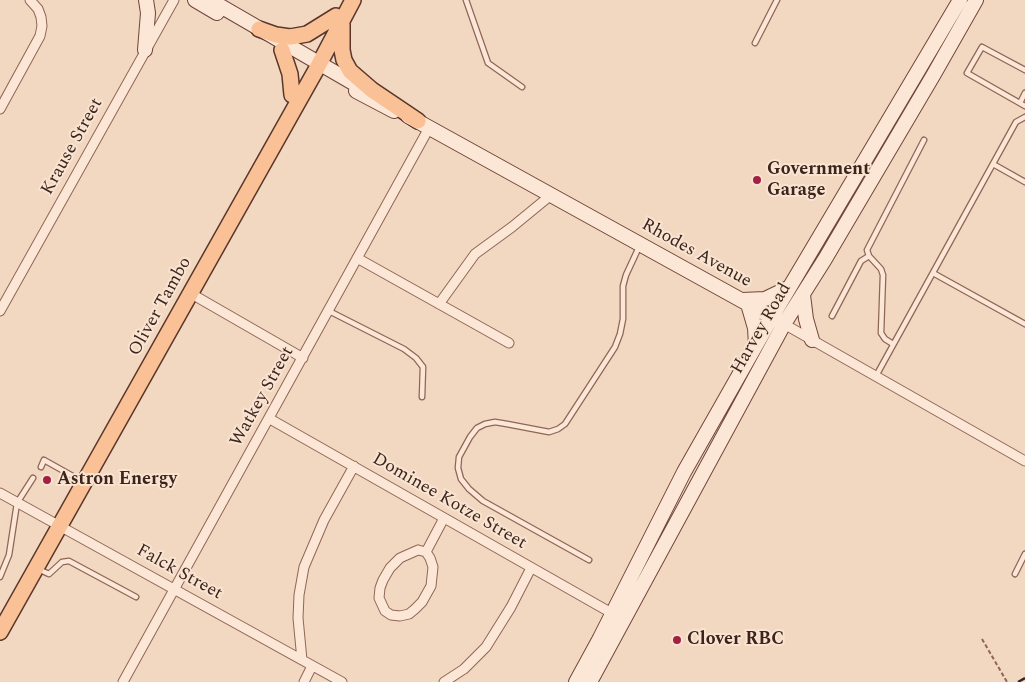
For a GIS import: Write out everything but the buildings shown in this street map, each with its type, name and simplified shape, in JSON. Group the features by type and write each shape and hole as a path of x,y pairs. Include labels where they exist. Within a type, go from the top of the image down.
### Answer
{"main road":[{"path":"145,50 148,21 146,0"},
{"path":"195,0 282,50 314,64"},
{"path":"210,0 314,64"},
{"name":"Oliver Tambo","path":"339,18 345,0"},
{"name":"Oliver Tambo","path":"0,615 57,525 190,293 339,18 353,0"},
{"name":"Harvey Road","path":"576,682 618,616 778,321 790,287 960,0"},
{"name":"Harvey Road","path":"590,682 664,509 756,346 803,295 976,0"},
{"path":"259,29 276,35 290,37 307,34 339,18 344,60 350,71 372,90 424,124"},
{"path":"282,50 290,74 292,95"},
{"name":"Oliver Tambo","path":"0,632 36,568 78,479 292,95 314,64"},
{"name":"Rhodes Avenue","path":"314,64 778,321"},
{"path":"921,67 934,74"},
{"path":"756,346 755,328 744,302 765,299 790,287"},
{"path":"803,295 806,318 812,340"}],"street":[{"path":"0,109 40,36 41,17 38,9 30,0"},
{"name":"Krause Street","path":"0,311 174,0"},
{"name":"Watkey Street","path":"123,682 329,311 424,124"},
{"path":"439,304 475,254 551,196"},
{"path":"357,258 509,343"},
{"path":"190,293 303,358"},
{"name":"Rhodes Avenue","path":"778,321 1025,461"},
{"name":"Dominee Kotze Street","path":"270,418 618,616"},
{"path":"302,660 298,618 299,595 304,567 324,520 354,466"},
{"name":"Falck Street","path":"0,493 342,682"},
{"path":"426,552 444,518"},
{"path":"418,550 426,552 433,567 433,576 426,595 422,602 409,614 391,615 385,611 379,598 383,580 390,568 400,558 418,550"},
{"path":"444,682 464,670 486,646 511,607 531,568"},
{"path":"304,682 312,666"}],"lane":[{"path":"466,0 488,63 522,87"},
{"path":"756,43 777,0"},
{"path":"1025,70 982,47 967,71 968,74 1025,106"},
{"path":"1020,103 1025,94"},
{"path":"876,376 1016,122 1025,117"},
{"path":"893,344 885,339 881,332 883,275 881,269 869,256 867,250 924,140"},
{"path":"993,164 1025,182"},
{"path":"589,560 483,501 469,489 461,478 458,468 459,457 477,428 485,424 495,422 549,432 565,424 615,347 623,319 623,286 640,245"},
{"path":"832,316 861,261 869,256"},
{"path":"933,273 1025,324"},
{"path":"329,311 404,348 416,358 423,367 422,397"},
{"path":"40,467 44,460 78,479"},
{"path":"0,577 9,555 14,534 17,503 33,478"},
{"path":"1015,574 1025,554"},
{"path":"36,568 49,574 62,562 69,561 136,597"}],"path":[{"path":"982,639 1007,682"}],"railway":[{"path":"1018,682 1025,678"}],"place":[{"name":"Government Garage","path":"757,180"},
{"name":"Astron Energy","path":"47,480"},
{"name":"Clover RBC","path":"677,640"}]}
